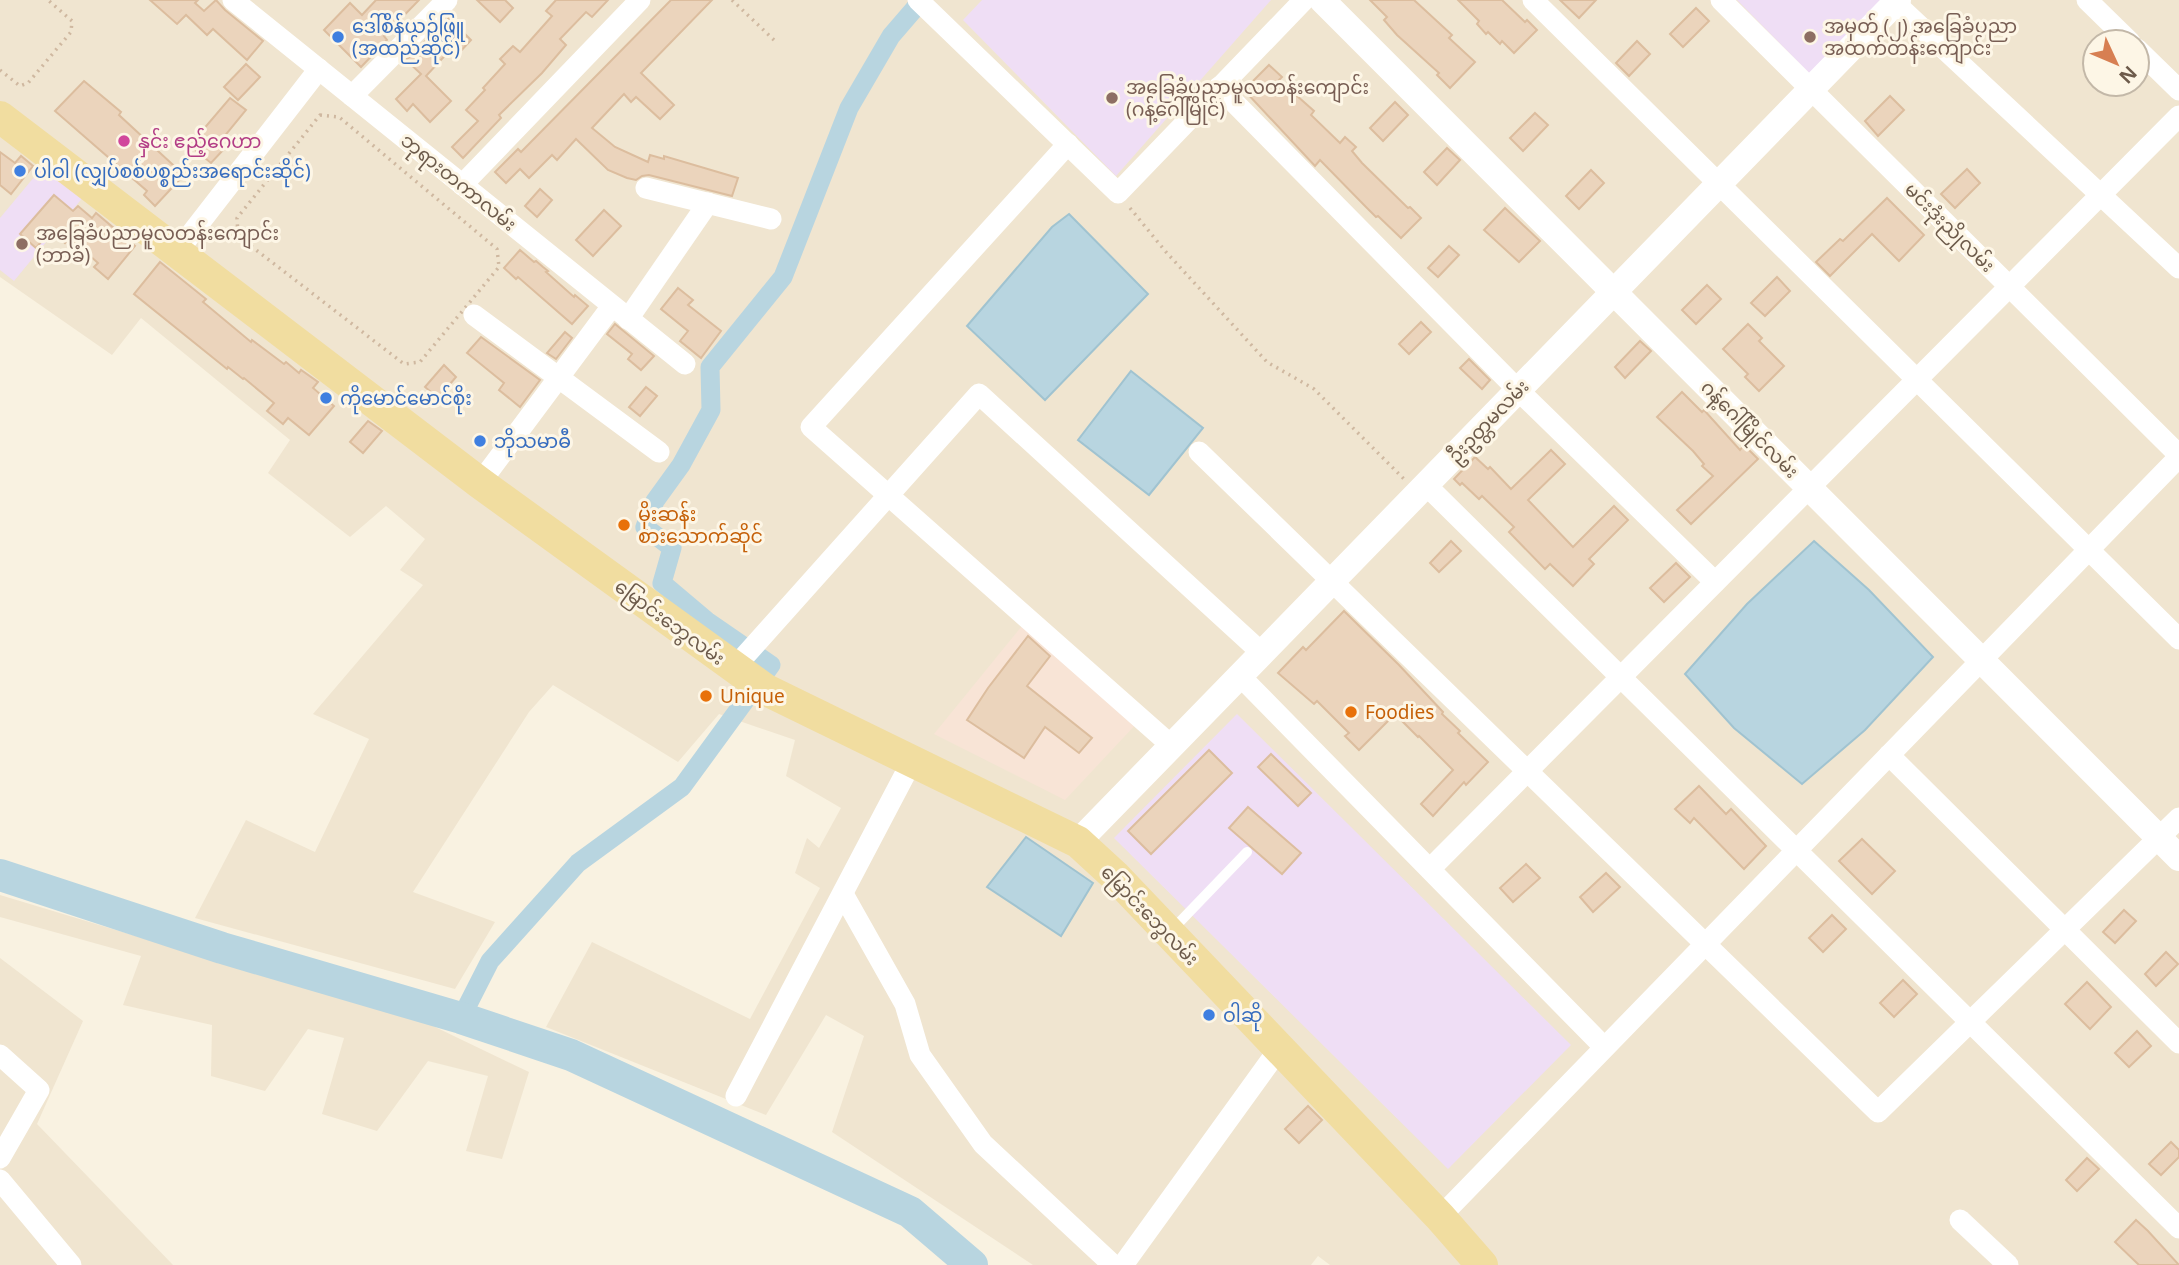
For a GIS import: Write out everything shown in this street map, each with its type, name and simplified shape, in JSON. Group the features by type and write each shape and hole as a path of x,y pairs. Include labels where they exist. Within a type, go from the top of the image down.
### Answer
{"main road":[{"name":"မြောင်းဘွေလမ်း","path":"0,117 480,483 750,667 912,761 1078,842 1115,876 1440,1217 1482,1265"}],"street":[{"path":"352,96 447,0"},
{"path":"462,185 640,0"},
{"path":"922,4 1118,192 1304,0"},
{"name":"ဂန့်ဂေါ်မြိုင်လမ်း","path":"1322,0 2179,858"},
{"path":"1533,0 2179,639"},
{"name":"မင်းဒုံးညိုလမ်း","path":"1721,0 2179,456"},
{"path":"2087,0 2116,28"},
{"name":"ဘုရားတကာလမ်း","path":"237,1 685,364"},
{"path":"1897,1 2179,268"},
{"name":"ဦးဥတ္တမလမ်း","path":"1078,842 1897,1"},
{"path":"2151,63 2179,90"},
{"path":"177,253 319,69"},
{"path":"1219,86 1518,390 1715,582"},
{"path":"1430,869 2179,116"},
{"path":"1068,144 811,427 1172,746"},
{"path":"646,188 771,219"},
{"path":"480,483 559,378 620,312 708,203"},
{"path":"474,315 659,452"},
{"path":"750,667 889,494 979,394 1262,653"},
{"path":"1199,452 1878,1112 2179,818"},
{"path":"1440,1217 2179,456"},
{"path":"1422,489 1621,677 2179,1228"},
{"path":"1240,676 1604,1047"},
{"path":"1889,755 2179,1043"},
{"path":"736,1096 912,761"},
{"path":"842,894 905,1004 920,1055 983,1144 1112,1265"},
{"path":"1123,1265 1279,1049"},
{"path":"0,1055 39,1090 0,1158"},
{"path":"0,1180 61,1261"},
{"path":"1960,1220 2008,1265"}],"lane":[{"path":"1169,933 1247,852"}],"path":[{"path":"0,70 20,86 28,83 71,32 72,21 48,0"},
{"path":"732,0 774,40"},
{"path":"320,115 340,117 497,249 499,267 421,362 404,364 238,236 237,218 320,115"},
{"path":"1118,192 1166,252 1267,362 1314,389 1422,489"}],"shaded area":[{"path":"0,0 2179,0 2179,1265 1330,1265 1318,1256 1311,1265 1033,1265 832,1132 864,1036 826,1015 766,1115 546,1027 592,942 750,1019 820,888 795,873 807,838 819,848 841,808 786,776 795,740 719,714 678,762 553,685 529,712 413,892 495,922 455,989 195,918 246,820 315,852 369,739 313,714 423,585 400,570 425,539 386,506 350,537 268,473 290,440 141,318 112,355 0,277"},
{"name":"အခြေခံပညာမူလတန်းကျောင်း (ဂန့်ဂေါ်မြိုင်)","path":"982,0 1271,0 1116,176 963,20"},
{"name":"အမှတ် (၂) အခြေခံပညာ အထက်တန်းကျောင်း","path":"1737,0 1883,0 1810,74"},
{"name":"အခြေခံပညာမူလတန်းကျောင်း (ဘာခံ)","path":"45,164 84,196 14,281 0,270 0,218"},
{"path":"1026,621 1139,721 1065,800 934,734"},
{"path":"1237,714 1571,1045 1448,1169 1114,838"},
{"path":"0,895 431,1025 529,1072 502,1159 466,1151 488,1076 428,1061 377,1131 322,1114 344,1038 308,1029 265,1091 211,1076 212,1025 123,1005 141,956 0,917"},
{"path":"0,958 83,1021 37,1124 173,1265 0,1265"}],"water":[{"path":"1069,214 1148,294 1045,400 967,326 1052,227"},
{"path":"1131,371 1203,428 1149,495 1078,440"},
{"path":"1814,541 1869,590 1933,657 1865,730 1802,784 1734,728 1685,674 1747,604"},
{"path":"1026,837 1093,883 1061,936 987,887"}],"building":[{"path":"150,0 198,0 195,3 204,11 216,0 263,41 247,60 213,29 207,35 186,15 177,24"},
{"path":"376,0 419,0 384,36 387,40 361,67 324,30 350,3 362,15"},
{"path":"477,0 505,0 513,8 500,22"},
{"path":"556,0 608,0 592,17 586,12 560,39 566,45 499,115 501,118 463,158 452,147 478,121 466,110 505,64 500,59 513,46 520,52 552,16 546,11"},
{"path":"671,0 712,0 641,73 674,105 660,119 636,97 631,102 624,94 592,128 615,147 648,162 650,155 664,159 664,156 738,178 732,196 649,175 636,180 627,178 608,170 576,139 557,160 552,155 529,178 520,169 506,183 495,172 518,149 521,152"},
{"path":"1370,0 1414,0 1452,35 1449,38 1475,62 1450,88 1437,75 1439,73 1397,35 1384,20 1387,17"},
{"path":"1458,0 1502,0 1537,30 1514,53 1502,41 1500,44 1488,32 1486,34 1477,24 1479,21"},
{"path":"1560,0 1596,0 1579,18"},
{"path":"1696,8 1709,21 1683,47 1670,34"},
{"path":"449,18 471,40 458,54 452,48 426,76 451,101 430,122 413,104 407,111 396,99 421,74 406,60"},
{"path":"1637,41 1650,54 1629,76 1616,63"},
{"path":"246,64 260,77 238,100 224,87"},
{"path":"1269,65 1282,77 1279,80 1314,111 1311,115 1340,143 1345,137 1356,147 1352,151 1362,163 1421,218 1401,238 1376,217 1320,160 1315,166 1244,90"},
{"path":"84,81 121,112 119,115 184,175 155,206 144,195 147,191 55,111"},
{"path":"1890,96 1904,110 1878,136 1865,121"},
{"path":"230,98 246,110 218,144 224,149 211,163 188,144"},
{"path":"1395,102 1408,115 1383,141 1370,128"},
{"path":"1535,113 1548,125 1523,151 1510,138"},
{"path":"1447,148 1460,160 1437,185 1424,172"},
{"path":"0,152 15,163 21,156 33,166 11,194 0,185"},
{"path":"1967,169 1980,183 1955,208 1941,194"},
{"path":"1591,170 1604,183 1579,209 1566,196"},
{"path":"540,189 552,200 537,217 525,206"},
{"path":"54,195 73,211 78,206 92,218 96,213 135,246 108,279 94,267 98,263 70,238 65,243 51,230 36,248 20,234"},
{"path":"1887,198 1924,235 1899,261 1872,234 1830,276 1816,262 1840,239 1843,241"},
{"path":"1505,208 1540,241 1519,262 1484,230"},
{"path":"604,210 621,226 593,256 576,240"},
{"path":"1449,246 1459,255 1438,277 1428,268"},
{"path":"520,250 588,306 572,324 504,268"},
{"path":"160,262 206,299 203,302 251,342 252,340 284,364 286,362 299,373 301,370 318,382 313,388 334,406 309,435 288,418 283,424 267,411 274,403 134,294"},
{"path":"1777,277 1790,291 1765,316 1751,303"},
{"path":"1707,285 1721,299 1696,324 1682,310"},
{"path":"678,288 693,300 688,305 721,331 701,358 680,341 688,331 661,309"},
{"path":"1421,322 1431,332 1409,354 1399,344"},
{"path":"615,324 654,356 641,370 628,359 632,354 607,334"},
{"path":"1748,324 1762,338 1759,341 1784,366 1759,391 1745,377 1748,374 1723,349"},
{"path":"565,332 572,338 556,359 547,353"},
{"path":"481,337 540,380 520,407 499,390 504,383 467,353"},
{"path":"1640,341 1651,351 1625,378 1615,367"},
{"path":"1469,359 1490,380 1482,389 1460,368"},
{"path":"444,365 456,377 438,398 425,387"},
{"path":"646,387 657,396 640,416 629,407"},
{"path":"1682,392 1702,412 1704,410 1740,450 1744,445 1758,459 1691,524 1677,510 1713,476 1702,466 1704,464 1693,451 1657,417"},
{"path":"368,421 382,431 363,453 350,442"},
{"path":"1551,450 1565,464 1528,500 1573,547 1614,506 1628,520 1589,559 1594,564 1573,586 1550,564 1545,569 1509,532 1514,527 1482,496 1479,499 1454,479 1475,457 1488,469 1490,467 1511,489"},
{"path":"1451,541 1461,551 1439,572 1430,563"},
{"path":"1676,563 1690,577 1664,602 1650,588"},
{"path":"1344,611 1399,665 1460,731 1458,733 1488,762 1466,785 1464,782 1433,816 1421,804 1453,770 1419,736 1395,714 1359,750 1345,736 1349,733 1317,701 1314,704 1278,673 1303,647 1306,650"},
{"path":"1028,636 1050,656 1027,686 1092,738 1079,753 1045,727 1024,758 967,720"},
{"path":"1209,750 1232,773 1151,854 1128,831"},
{"path":"1271,754 1311,793 1298,806 1258,767"},
{"path":"1699,786 1726,814 1731,809 1766,846 1744,869 1694,818 1690,823 1675,809"},
{"path":"1248,807 1301,853 1282,874 1229,828"},
{"path":"1862,839 1895,871 1872,894 1839,861"},
{"path":"1526,864 1540,878 1513,902 1500,888"},
{"path":"1606,873 1620,887 1593,912 1580,897"},
{"path":"2124,910 2136,921 2115,943 2103,932"},
{"path":"1832,915 1846,929 1823,952 1809,938"},
{"path":"2166,952 2178,964 2156,986 2145,974"},
{"path":"1903,980 1917,994 1894,1017 1880,1003"},
{"path":"2087,982 2111,1007 2090,1029 2065,1004"},
{"path":"2137,1031 2151,1046 2129,1067 2115,1053"},
{"path":"1308,1106 1322,1120 1299,1143 1285,1129"},
{"path":"2171,1142 2179,1150 2179,1157 2161,1175 2149,1164"},
{"path":"2087,1158 2099,1169 2077,1191 2066,1180"},
{"path":"2136,1220 2179,1265 2139,1265 2115,1242"}],"waterway":[{"path":"461,1018 490,961 578,863 682,787 771,665 707,621 662,583 672,548 645,527 655,501 681,465 711,410 710,367 783,277 849,108 891,36 922,0"},
{"path":"0,875 222,948 461,1018 571,1055 910,1212 972,1265"}],"place":[{"name":"ဒေါ်စိန်ယဉ်ဖြူ (အထည်ဆိုင်)","path":"338,37"},
{"name":"အမှတ် (၂) အခြေခံပညာ အထက်တန်းကျောင်း","path":"1810,37"},
{"name":"အခြေခံပညာမူလတန်းကျောင်း (ဂန့်ဂေါ်မြိုင်)","path":"1112,98"},
{"name":"နှင်း ဧည့်ဂေဟာ","path":"124,141"},
{"name":"ပါဝါ (လျှပ်စစ်ပစ္စည်းအရောင်းဆိုင်)","path":"20,171"},
{"name":"အခြေခံပညာမူလတန်းကျောင်း (ဘာခံ)","path":"22,244"},
{"name":"ကိုမောင်မောင်စိုး","path":"326,398"},
{"name":"ဘိုသမာဓီ","path":"480,441"},
{"name":"မိုးဆန်း စားသောက်ဆိုင်","path":"624,525"},
{"name":"Unique","path":"706,696"},
{"name":"Foodies","path":"1351,712"},
{"name":"ဝါဆို","path":"1209,1015"}]}
